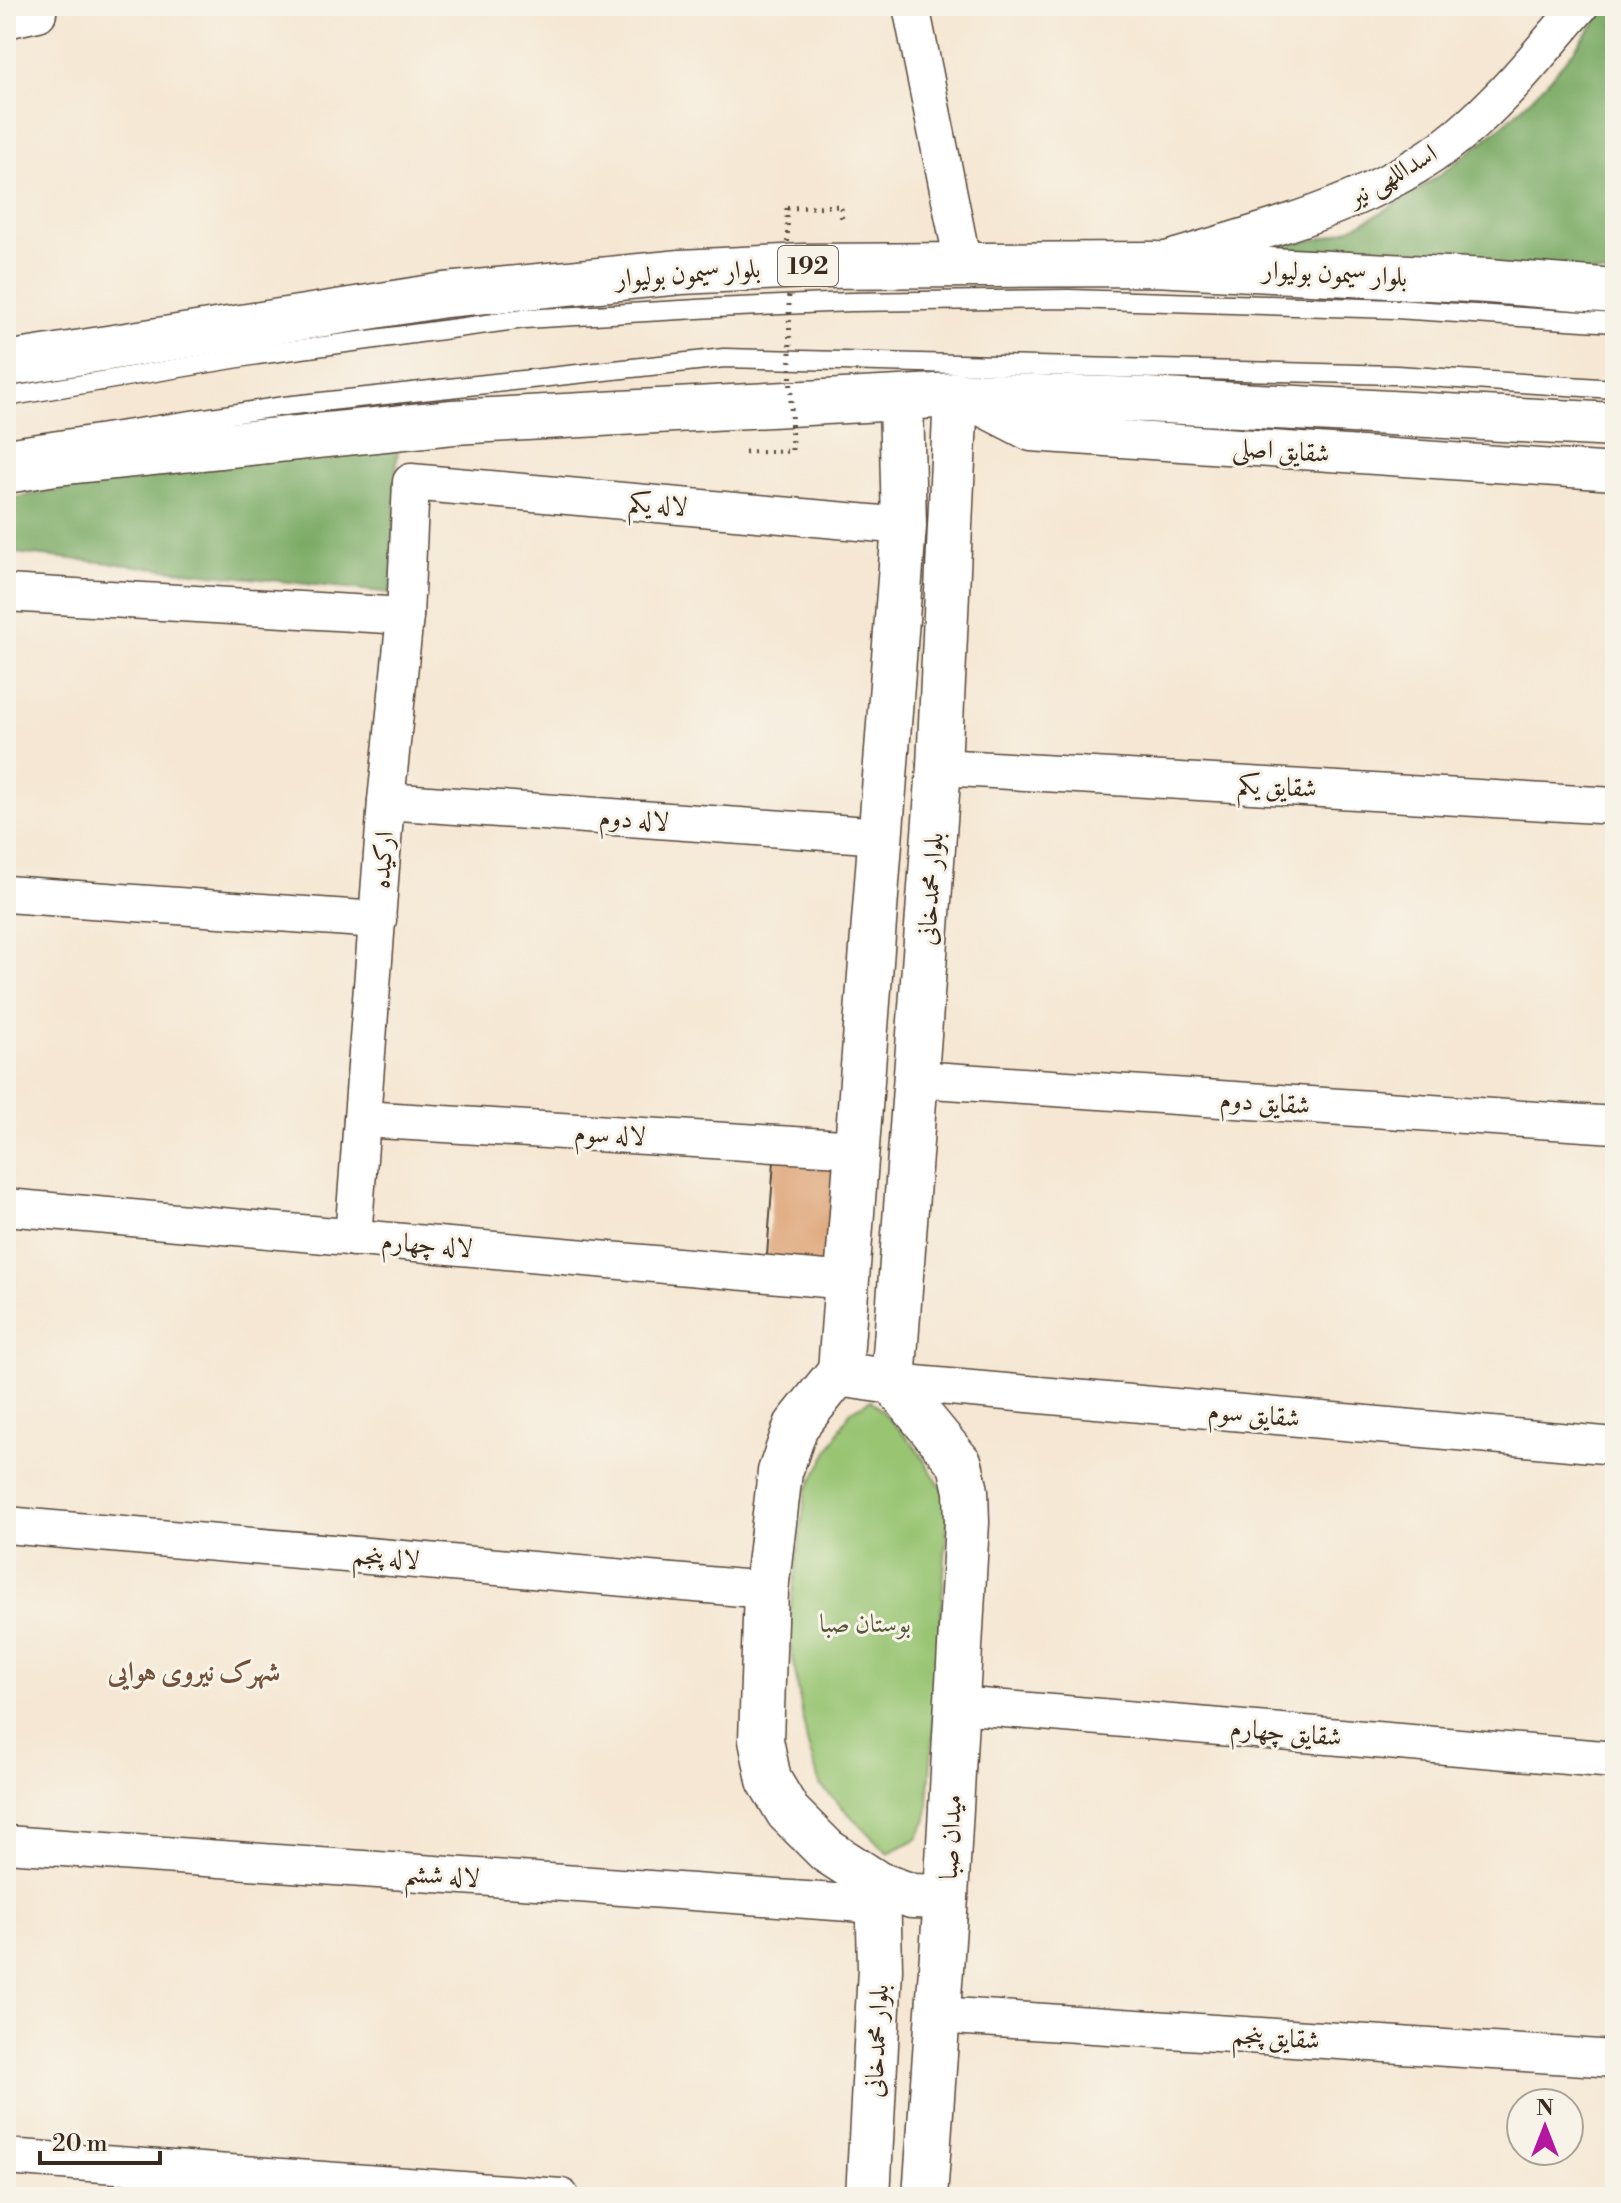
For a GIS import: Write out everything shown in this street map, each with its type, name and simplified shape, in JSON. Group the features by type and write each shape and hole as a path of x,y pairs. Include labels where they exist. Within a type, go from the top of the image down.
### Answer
{"street":[{"path":"6,20 38,13 37,6"},
{"path":"911,6 963,264"},
{"name":"اسداللهی نیر","path":"1155,264 1342,205 1407,173 1473,124 1580,6"},
{"name":"بلوار سیمون بولیوار","path":"6,364 445,295 681,272 804,266 1155,264 1488,281 1615,291"},
{"path":"6,471 55,463 453,422 956,395 1146,400 1615,425"},
{"name":"بلوار محمدخانی","path":"893,1382 939,767 956,395"},
{"name":"شقایق اصلی","path":"956,395 1031,433 1615,472"},
{"name":"بلوار محمدخانی","path":"840,1371 904,526 901,399"},
{"name":"لاله یکم","path":"411,482 904,526"},
{"name":"ارکیده","path":"353,1238 386,801 405,616 411,482"},
{"path":"6,593 405,616"},
{"name":"شقایق یکم","path":"939,767 1615,806"},
{"name":"لاله دوم","path":"386,801 882,836"},
{"path":"6,894 378,920"},
{"name":"شقایق دوم","path":"916,1079 1615,1125"},
{"name":"لاله سوم","path":"362,1119 859,1149"},
{"name":"لاله چهارم","path":"6,1207 848,1281"},
{"path":"840,1371 845,1375 893,1382"},
{"name":"میدان صبا","path":"840,1371 796,1426 780,1472 766,1590 761,1740 769,1780 788,1812 878,1895 946,1897 966,1491 960,1464 893,1382"},
{"name":"شقایق سوم","path":"893,1382 1615,1446"},
{"name":"لاله پنجم","path":"6,1525 766,1590"},
{"name":"شقایق چهارم","path":"957,1705 1615,1760"},
{"name":"لاله ششم","path":"6,1844 878,1895"},
{"name":"بلوار محمدخانی","path":"868,2197 880,1969 878,1895"},
{"path":"925,2197 946,1897"},
{"name":"شقایق پنجم","path":"937,2015 1615,2059"},
{"path":"6,2157 561,2197"}],"lane":[{"path":"6,397 257,355 524,319 745,307 1069,299 1396,309 1615,323"},
{"path":"6,448 284,406 724,358 1396,375 1615,389"}],"path":[{"path":"731,453 792,451 787,208 841,206"}],"green space":[{"path":"1609,6 1615,6 1615,275 1258,247 1336,234 1391,207 1420,188 1477,147 1527,103"},
{"path":"398,442 391,593 6,552 6,499 249,458"},
{"name":"بوستان صبا","path":"871,1400 914,1445 949,1499 927,1819 917,1839 888,1853 820,1785 807,1742 788,1630 806,1491 850,1412"}],"building":[{"path":"775,1148 850,1155 843,1275 766,1269"}],"district":[{"name":"شهرک نیروی هوایی","path":"194,1671"}]}
